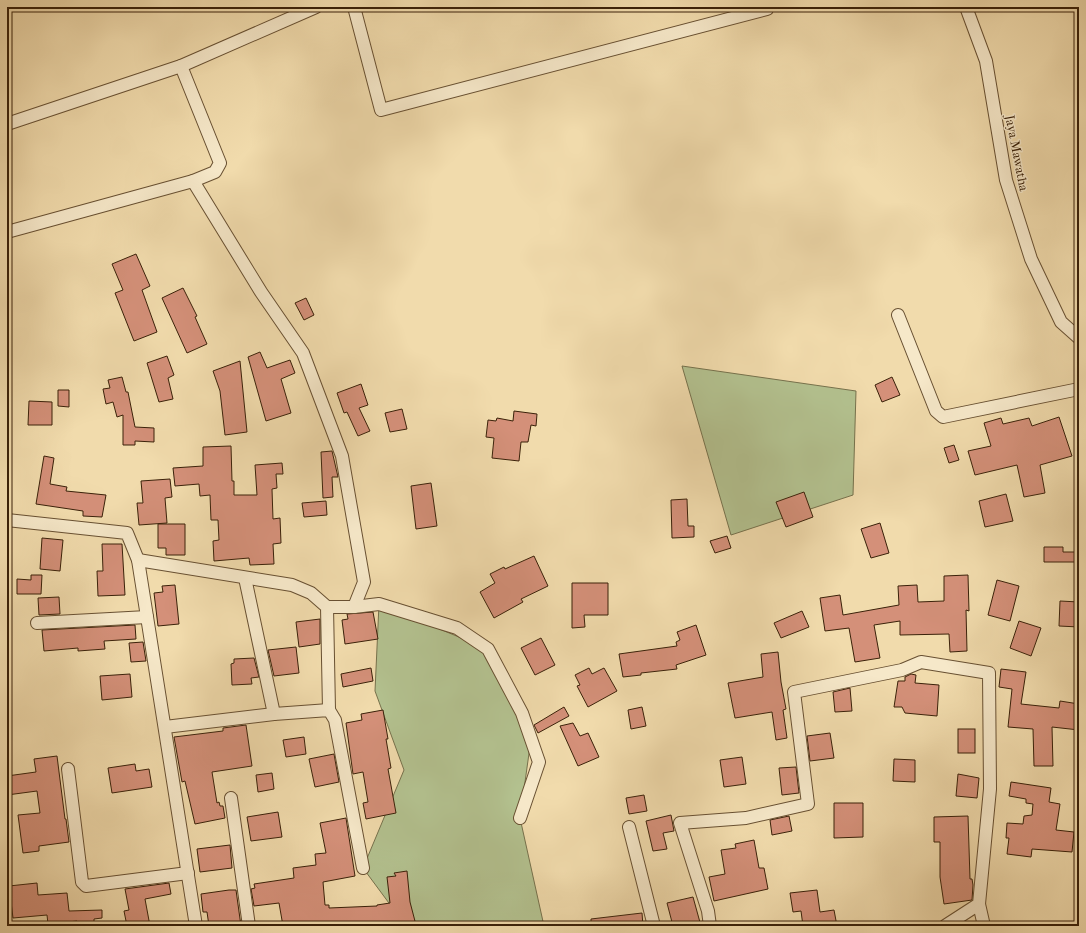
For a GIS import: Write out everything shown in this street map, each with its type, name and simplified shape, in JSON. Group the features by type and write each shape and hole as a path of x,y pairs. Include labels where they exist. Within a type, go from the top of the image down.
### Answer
{"street":[{"path":"7,124 182,66 316,7"},
{"path":"354,7 381,110 767,9 767,7"},
{"name":"Jaya Mawatha","path":"966,7 986,61 1006,180 1031,259 1061,322 1079,338"},
{"path":"7,232 193,181 215,172 220,163 182,66"},
{"path":"193,181 261,292 303,352 342,456 364,582 354,607"},
{"path":"898,315 936,411 943,417 1079,389"},
{"path":"7,520 127,533 138,560 196,926"},
{"path":"138,560 292,585 312,593 327,607 354,607 379,604 457,628 488,649 522,714 539,762 520,818"},
{"path":"245,578 274,714"},
{"path":"327,607 329,710 335,720 363,868"},
{"path":"37,623 147,617"},
{"path":"710,926 708,911 680,823 746,818 808,804 794,692 902,670 921,662 989,673 990,789 980,904 984,926"},
{"path":"165,727 274,714 329,710"},
{"path":"68,769 82,882 86,886 188,873"},
{"path":"231,798 249,926"},
{"path":"629,827 654,926"},
{"path":"944,926 980,904"}],"green space":[{"path":"682,366 856,391 853,495 731,535"},
{"path":"379,604 488,649 531,739 520,818 544,926 404,926 403,922 363,868 404,770 375,691"}],"building":[{"path":"136,254 150,286 142,290 157,332 134,341 115,293 123,290 112,264"},
{"path":"183,288 197,316 195,317 207,344 187,353 162,298"},
{"path":"306,298 314,315 304,320 295,303"},
{"path":"260,352 267,368 290,360 295,373 281,379 291,413 266,421 248,357"},
{"path":"167,356 174,375 168,378 173,399 159,402 147,363"},
{"path":"240,361 247,432 225,435 220,391 213,371"},
{"path":"122,377 126,392 128,392 135,427 154,428 154,442 135,441 135,445 123,445 123,415 117,417 113,402 106,404 103,389 110,388 108,380"},
{"path":"892,377 900,395 882,402 875,385"},
{"path":"361,384 368,405 359,408 370,431 358,436 347,412 344,413 337,393"},
{"path":"58,390 69,390 69,407 58,406"},
{"path":"29,401 52,402 52,425 28,425"},
{"path":"402,409 407,429 390,432 385,413"},
{"path":"514,411 537,414 536,426 531,425 528,442 521,442 519,461 492,458 494,438 486,437 488,420 496,421 497,418 513,421"},
{"path":"1059,417 1072,456 1040,465 1045,493 1024,497 1017,465 975,475 968,451 991,446 984,423 1001,418 1003,424 1029,418 1032,426"},
{"path":"954,445 959,460 949,463 944,448"},
{"path":"231,446 234,495 257,495 255,465 282,463 283,474 276,474 277,488 272,489 273,519 280,518 281,543 273,544 274,564 250,565 249,558 214,561 213,541 219,540 218,520 211,520 210,495 200,496 199,484 175,486 173,468 203,466 203,447"},
{"path":"332,451 338,477 332,477 333,497 323,498 321,452"},
{"path":"44,456 54,458 50,484 67,487 66,491 106,495 102,517 83,516 83,511 36,504"},
{"path":"170,479 172,497 165,498 167,523 139,525 137,503 143,503 141,481"},
{"path":"431,483 437,526 416,529 411,486"},
{"path":"804,492 813,517 786,527 776,502"},
{"path":"1006,494 1013,521 985,527 979,501"},
{"path":"687,499 688,526 694,526 694,537 672,538 671,500"},
{"path":"326,501 327,515 304,517 302,503"},
{"path":"880,523 889,553 871,558 861,529"},
{"path":"158,524 185,524 185,555 166,555 166,548 158,548"},
{"path":"727,536 731,548 715,553 710,541"},
{"path":"42,538 63,540 60,571 40,569"},
{"path":"102,544 122,544 125,595 98,596 97,571 103,571"},
{"path":"1044,547 1063,547 1063,552 1079,552 1079,562 1044,562"},
{"path":"534,556 548,586 521,599 523,602 494,618 480,592 495,583 490,574"},
{"path":"31,575 42,575 41,594 17,594 17,579 31,580"},
{"path":"968,575 969,611 966,610 967,651 950,652 949,634 900,635 900,621 874,625 880,658 855,662 849,628 825,631 820,598 840,595 843,615 899,605 898,586 917,585 918,602 944,601 944,576"},
{"path":"997,580 1019,586 1010,621 988,615"},
{"path":"572,583 608,583 608,615 584,615 585,627 572,628"},
{"path":"175,585 179,624 158,626 154,593 163,592 162,586"},
{"path":"59,597 60,614 39,615 38,598"},
{"path":"1060,601 1079,602 1079,627 1059,626"},
{"path":"802,611 809,627 781,638 774,623"},
{"path":"373,612 378,639 345,644 342,620 348,619 347,614"},
{"path":"320,619 320,644 299,647 296,622"},
{"path":"1019,621 1041,628 1031,656 1010,648"},
{"path":"135,625 136,639 104,641 105,649 78,651 78,648 44,651 42,630"},
{"path":"696,625 706,655 676,665 677,669 641,673 641,675 623,677 619,654 677,646 676,642 680,640 677,632"},
{"path":"541,638 555,665 535,675 521,648"},
{"path":"143,642 146,661 131,662 129,643"},
{"path":"296,647 299,673 274,676 268,650"},
{"path":"778,652 786,709 783,710 787,738 776,740 772,712 735,718 728,683 763,677 761,654"},
{"path":"254,658 259,677 251,678 252,684 232,685 231,664 234,663 234,659"},
{"path":"371,668 373,681 343,687 341,674"},
{"path":"589,668 592,674 604,668 617,691 588,707 577,686 580,685 575,675"},
{"path":"1001,669 1026,672 1021,704 1059,708 1060,701 1079,704 1079,730 1052,727 1053,766 1034,766 1033,729 1008,727 1012,689 999,687"},
{"path":"130,674 132,697 102,700 100,676"},
{"path":"911,674 916,675 915,683 939,685 937,716 905,713 902,707 894,707 898,681 905,681 905,677"},
{"path":"850,688 852,711 835,712 833,692"},
{"path":"564,707 569,716 538,733 534,725"},
{"path":"642,707 646,726 631,729 628,710"},
{"path":"383,710 391,768 388,769 396,813 366,819 363,803 368,802 363,772 353,774 346,723 362,720 361,714"},
{"path":"573,723 580,736 588,733 599,757 578,766 560,726"},
{"path":"246,725 252,766 212,772 217,803 219,802 220,806 223,806 225,818 195,824 185,781 182,782 174,737 223,731 223,728"},
{"path":"958,729 975,729 975,753 958,753"},
{"path":"830,733 834,758 810,761 807,736"},
{"path":"304,737 306,754 286,757 283,740"},
{"path":"334,754 339,782 315,787 309,759"},
{"path":"57,756 69,842 39,846 39,851 23,853 18,815 40,813 37,791 7,795 7,776 36,772 34,759"},
{"path":"742,757 746,784 724,787 720,760"},
{"path":"894,759 915,760 915,782 893,781"},
{"path":"135,764 136,771 149,769 152,787 112,793 108,768"},
{"path":"796,767 799,793 782,795 779,768"},
{"path":"272,773 274,789 258,792 256,775"},
{"path":"958,774 979,778 977,798 956,796"},
{"path":"1011,782 1051,788 1049,802 1060,804 1056,830 1074,832 1072,852 1032,849 1031,857 1007,854 1009,838 1006,838 1007,823 1023,824 1024,816 1032,815 1033,804 1026,803 1026,799 1009,796"},
{"path":"644,795 647,811 629,814 626,798"},
{"path":"834,803 863,803 863,837 834,838"},
{"path":"278,812 282,837 251,841 247,817"},
{"path":"671,815 674,831 663,833 667,849 653,851 646,821"},
{"path":"789,816 792,831 772,835 770,820"},
{"path":"968,816 970,879 972,879 973,885 972,900 944,904 940,877 940,842 934,842 934,817"},
{"path":"346,818 355,876 323,882 325,905 329,905 329,908 377,906 390,903 387,877 396,876 394,873 407,871 410,902 416,925 283,926 279,903 254,906 251,889 255,888 254,884 294,878 293,868 316,865 315,854 326,853 320,823"},
{"path":"754,840 759,868 764,868 768,889 714,901 709,877 725,874 721,850 736,848 735,844"},
{"path":"230,845 232,868 200,872 197,849"},
{"path":"37,883 38,895 67,893 69,911 102,910 102,918 94,919 94,926 78,926 77,921 48,924 47,915 13,918 9,886"},
{"path":"169,883 171,894 145,899 150,926 127,926 124,911 129,910 125,889"},
{"path":"236,890 241,926 209,926 207,912 203,912 201,894"},
{"path":"817,890 820,912 834,910 837,926 803,926 801,911 793,912 790,893"},
{"path":"693,897 701,926 673,926 667,903"},
{"path":"642,913 643,926 591,926 591,919"}]}
